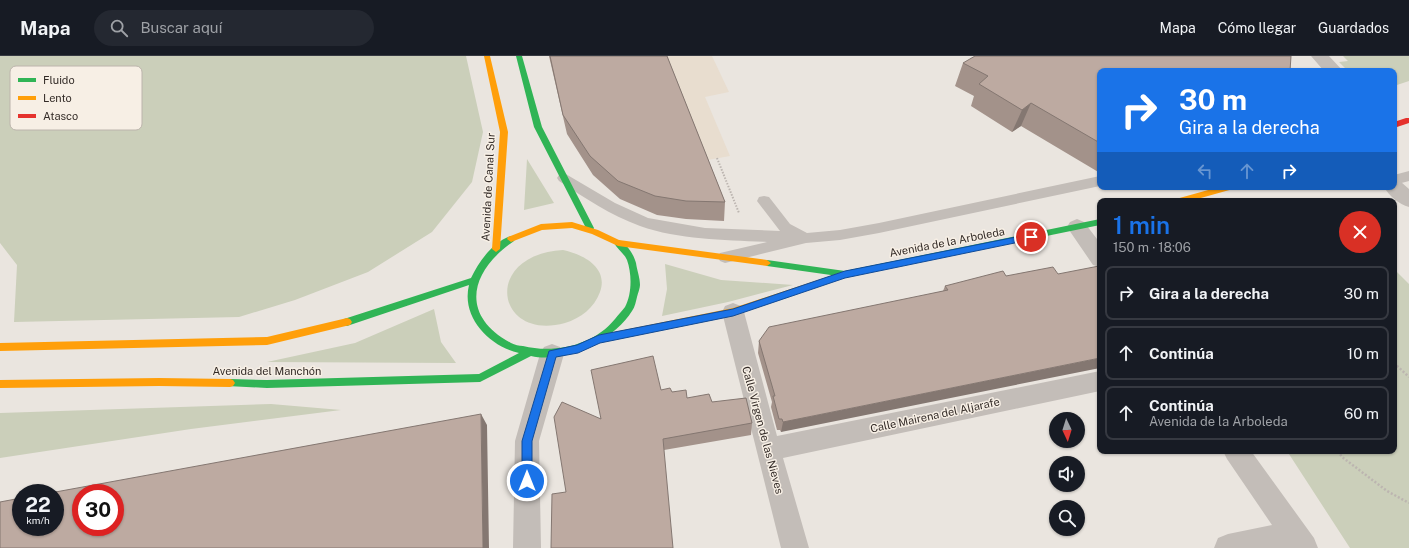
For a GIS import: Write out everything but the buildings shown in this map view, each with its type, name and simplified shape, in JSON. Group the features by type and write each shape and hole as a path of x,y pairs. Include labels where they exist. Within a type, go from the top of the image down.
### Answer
{"main road":[{"name":"Avenida de Canal Sur","path":"487,56 504,132 496,249"},
{"path":"519,56 538,127 590,228"},
{"path":"1397,124 1409,120"},
{"path":"1190,198 1219,190"},
{"name":"Avenida de la Arboleda","path":"845,274 1097,223"},
{"path":"556,225 590,228 618,243 845,274 733,312 599,339 578,349 552,354 528,353 503,345 487,332 476,317 472,298 475,280 482,265 496,249 524,232 556,225"},
{"path":"599,339 627,313 636,286 631,259 618,243"},
{"path":"0,347 267,341 340,324 475,280"},
{"name":"Avenida del Manchón","path":"0,384 159,382 267,384 480,378 528,353"}],"street":[{"path":"1319,56 1331,68"},
{"path":"1397,190 1409,200"},
{"path":"1078,227 1097,255"},
{"name":"Calle Virgen de las Nieves","path":"733,312 745,363 795,548"},
{"path":"527,548 527,441 552,354"},
{"name":"Calle Mairena del Aljarafe","path":"769,450 1097,382"},
{"path":"1228,548 1298,541 1238,454"}],"lane":[{"path":"1397,179 1409,176"},
{"path":"564,178 588,194 627,216 668,228 748,236 806,238 840,235 879,228 1097,182"},
{"path":"748,236 765,228 769,221 764,201 784,228 806,238"},
{"path":"724,257 806,238"}],"path":[{"path":"717,158 735,202"},
{"path":"1397,366 1409,377"},
{"path":"1340,454 1387,491 1409,504"}],"green space":[{"path":"0,56 466,56 483,132 472,182 432,232 368,272 295,300 239,317 14,322 17,265 0,243"},
{"path":"1343,56 1409,56 1409,81 1397,85 1397,68 1345,68 1339,62 1348,61"},
{"path":"527,159 554,203 524,210"},
{"path":"563,250 585,258 597,269 601,275 602,283 597,298 591,308 586,312 565,323 542,326 524,320 512,310 507,296 509,280 519,266 537,255"},
{"path":"665,264 721,280 793,285 728,302 662,316 667,289"},
{"path":"1397,272 1409,284 1409,548 1350,548 1289,454 1397,454"},
{"path":"434,309 441,342 456,363 267,362 355,343"},
{"path":"271,404 341,410 191,429 0,458 0,413"}],"shaded area":[{"path":"637,56 712,56 729,92 705,97 730,156 702,161"}],"traffic: fast":[{"path":"519,56 538,127 590,228"},
{"path":"845,274 1097,223"},
{"path":"511,239 489,256 479,271 473,288 473,307 479,320 488,332 510,347 536,354 564,352 590,343 613,328 629,309 636,286 631,260 618,243"},
{"path":"767,263 845,274"},
{"path":"347,322 475,280"},
{"path":"230,383 267,384 480,378 528,353"}],"traffic: slow":[{"path":"487,56 504,132 496,249"},
{"path":"1190,198 1219,190"},
{"path":"511,239 541,227 572,225 595,232 618,243 767,263"},
{"path":"599,339 733,312 845,274"},
{"path":"0,347 267,341 347,322"},
{"path":"0,384 159,382 230,383"}],"traffic: jam":[{"path":"1397,124 1409,120"}],"route":[{"path":"527,481 527,441 552,354 578,349 599,339 733,312 845,274 1031,237"}]}
